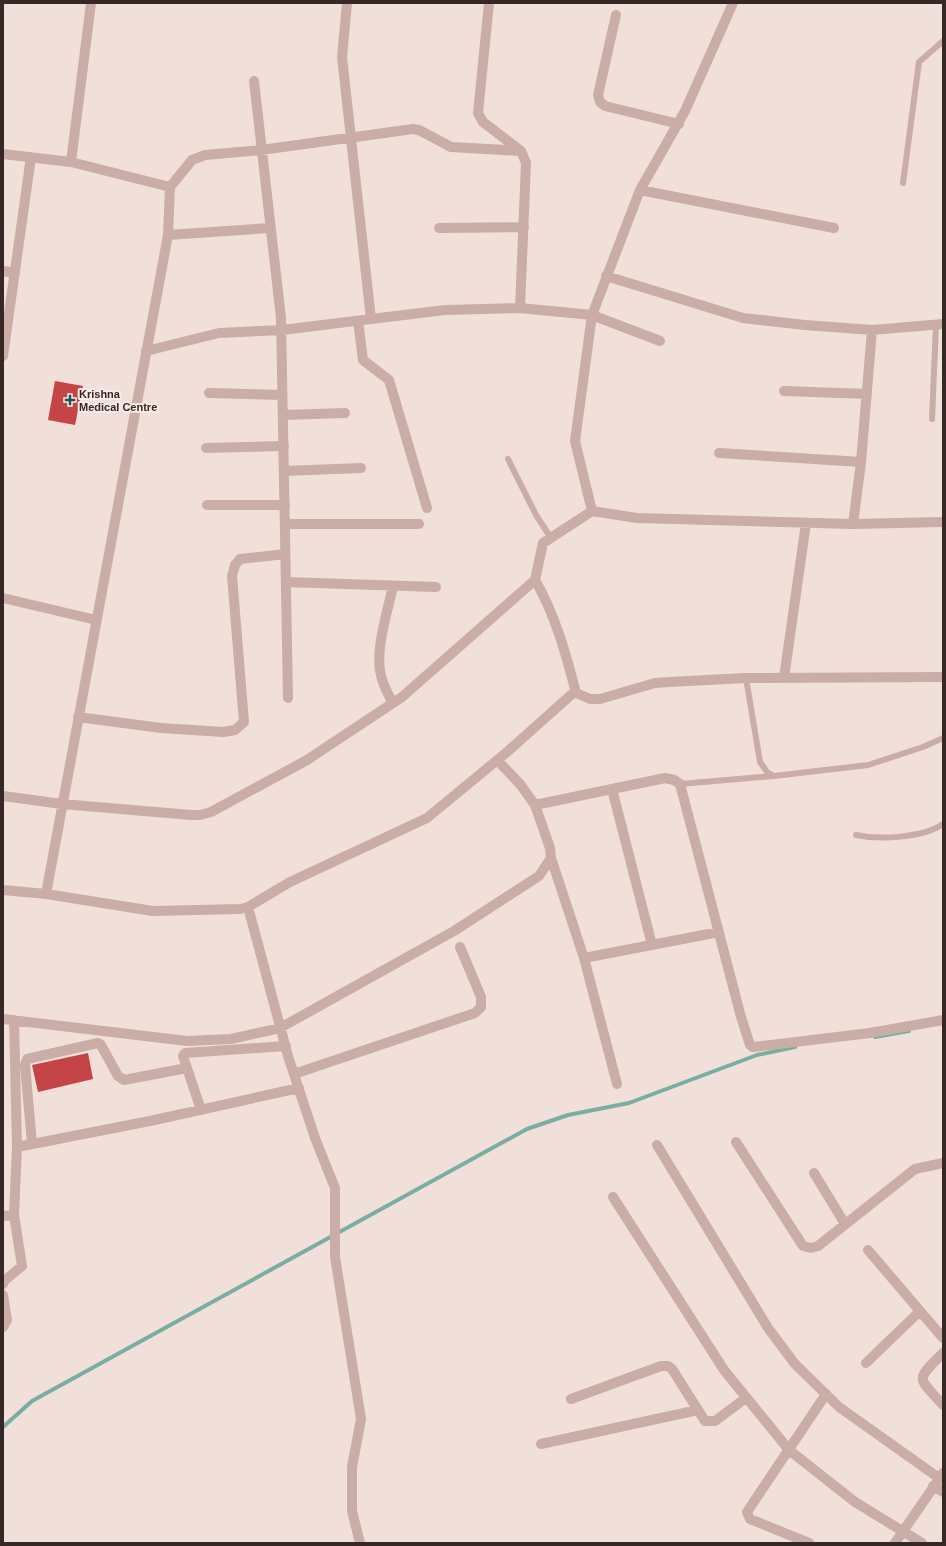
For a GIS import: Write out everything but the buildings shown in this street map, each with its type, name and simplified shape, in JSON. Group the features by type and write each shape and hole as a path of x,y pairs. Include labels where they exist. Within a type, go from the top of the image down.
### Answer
{"street":[{"path":"71,162 91,3"},
{"path":"347,3 342,57 371,319"},
{"path":"489,3 478,113 483,122 521,151 526,163 520,308"},
{"path":"592,512 575,441 592,315 640,190 678,124 733,3"},
{"path":"616,15 598,95 600,102 605,106 678,124"},
{"path":"254,81 282,330 288,698"},
{"path":"46,894 168,235 170,187 192,160 205,155 261,150 351,136 413,129 419,130 451,147 521,151"},
{"path":"3,154 71,162 170,187"},
{"path":"3,356 31,157"},
{"path":"640,190 768,217 834,228"},
{"path":"439,228 524,227"},
{"path":"168,235 270,228"},
{"path":"3,271 14,273"},
{"path":"606,276 742,318 872,330 939,325"},
{"path":"146,352 219,333 282,330 445,310 520,308 592,315 660,341"},
{"path":"358,320 363,360 389,380 427,508"},
{"path":"853,524 861,462 872,330"},
{"path":"784,391 867,394"},
{"path":"209,393 282,395"},
{"path":"283,415 345,413"},
{"path":"206,448 284,446"},
{"path":"719,453 861,462"},
{"path":"284,471 361,468"},
{"path":"207,505 285,505"},
{"path":"3,796 62,804 191,815 200,815 211,812 307,760 393,703 535,580 543,543 592,512 637,518 806,523 853,524 943,522"},
{"path":"784,678 806,523"},
{"path":"285,524 419,524"},
{"path":"78,717 161,728 223,732 235,730 242,726 244,722 232,576 234,564 240,559 286,554"},
{"path":"535,580 546,600 568,662 576,693"},
{"path":"286,582 436,587"},
{"path":"393,586 380,650 380,670 385,687 393,703"},
{"path":"3,598 96,620"},
{"path":"3,890 46,894 153,911 240,909 248,907 290,882 427,818 497,760 572,694 576,693 595,700 655,683 746,678 943,677"},
{"path":"497,760 520,784 534,805 550,848 551,858 584,958 618,1084"},
{"path":"534,805 665,778 674,780 680,784 741,1017 750,1045 753,1047 870,1033 943,1020"},
{"path":"612,789 652,945"},
{"path":"3,1019 187,1041 231,1039 280,1028 454,931 539,876 551,858"},
{"path":"248,907 280,1028 294,1074 314,1138 335,1188 335,1257 361,1419 352,1467 352,1511 360,1543"},
{"path":"584,958 718,932"},
{"path":"294,1074 475,1013 481,1007 481,997 460,947"},
{"path":"3,1284 4,1281 22,1266 14,1215 17,1147 14,1020"},
{"path":"32,1143 25,1065 27,1059 98,1043 101,1045 118,1076 124,1080 187,1068"},
{"path":"201,1110 184,1056 187,1052 286,1046"},
{"path":"17,1147 201,1110 299,1088"},
{"path":"736,1142 803,1246 811,1248 818,1246 915,1169 943,1163"},
{"path":"657,1145 779,1343 795,1364 826,1394 861,1424 939,1479 943,1492"},
{"path":"814,1173 846,1224"},
{"path":"613,1197 702,1338 746,1398 789,1450 855,1502 922,1543"},
{"path":"3,1216 14,1215"},
{"path":"868,1250 943,1338"},
{"path":"3,1295 7,1320 3,1327"},
{"path":"866,1363 920,1311"},
{"path":"943,1353 924,1372 922,1377 924,1384 943,1405"},
{"path":"571,1399 661,1366 668,1366 672,1369 705,1421 715,1421 746,1398"},
{"path":"809,1543 750,1519 747,1512 826,1394"},
{"path":"541,1444 698,1410"},
{"path":"894,1543 939,1479"}],"lane":[{"path":"903,183 919,62 943,41"},
{"path":"932,418 939,325"},
{"path":"508,459 536,515 551,538"},
{"path":"746,678 760,762 767,772 774,776"},
{"path":"680,784 774,776 868,765 923,747 943,738"},
{"path":"856,834 881,838 908,835 931,830 943,824"}],"waterway":[{"path":"875,1037 909,1031"},
{"path":"3,1427 32,1401 527,1129 568,1115 629,1103 757,1055 795,1047"}],"place":[{"name":"Krishna Medical Centre","path":"70,400"}]}
